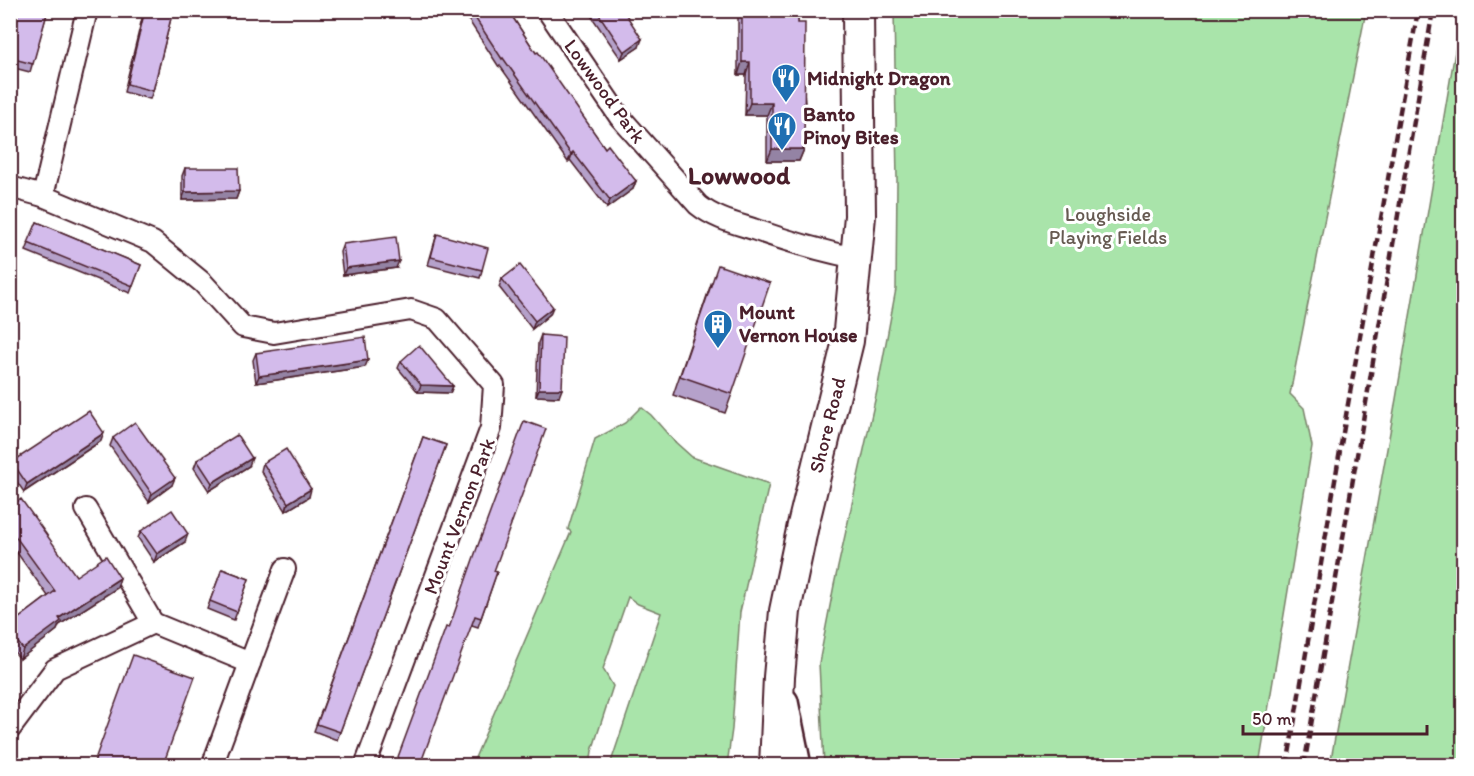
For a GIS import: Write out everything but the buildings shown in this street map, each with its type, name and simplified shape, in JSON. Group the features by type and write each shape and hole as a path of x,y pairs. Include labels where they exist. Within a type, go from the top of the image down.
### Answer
{"main road":[{"name":"Shore Road","path":"775,765 785,611 848,341 860,216 858,10"}],"street":[{"path":"43,196 87,10"},
{"name":"Lowwood Park","path":"547,10 619,116 698,206 707,213 722,219 822,250 856,258"},
{"name":"Mount Vernon Park","path":"10,187 43,196 153,242 203,283 243,327 274,333 411,310 437,319 494,385 491,428 365,765"},
{"path":"86,509 153,623 250,663"},
{"path":"212,765 285,569"},
{"path":"10,729 54,669 153,623"},
{"path":"779,677 797,765"}],"green space":[{"path":"1462,10 1464,11 1463,765 1330,765 1396,399"},
{"name":"Loughside Playing Fields","path":"894,11 1366,11 1290,394 1304,408 1312,446 1259,765 824,765 819,663 877,391 896,289"},
{"path":"641,407 692,457 769,484 740,612 732,729 727,765 610,765 661,613 638,604 628,597 603,669 613,686 592,751 590,765 472,765 571,532 568,529 595,439 625,423"}],"railway":[{"path":"1287,766 1418,10"},
{"path":"1304,766 1433,10"}],"place":[{"name":"Midnight Dragon","path":"786,104"},
{"name":"Banto Pinoy Bites","path":"782,152"},
{"name":"Mount Vernon House","path":"718,350"}],"district":[{"name":"Lowwood","path":"739,175"}]}
